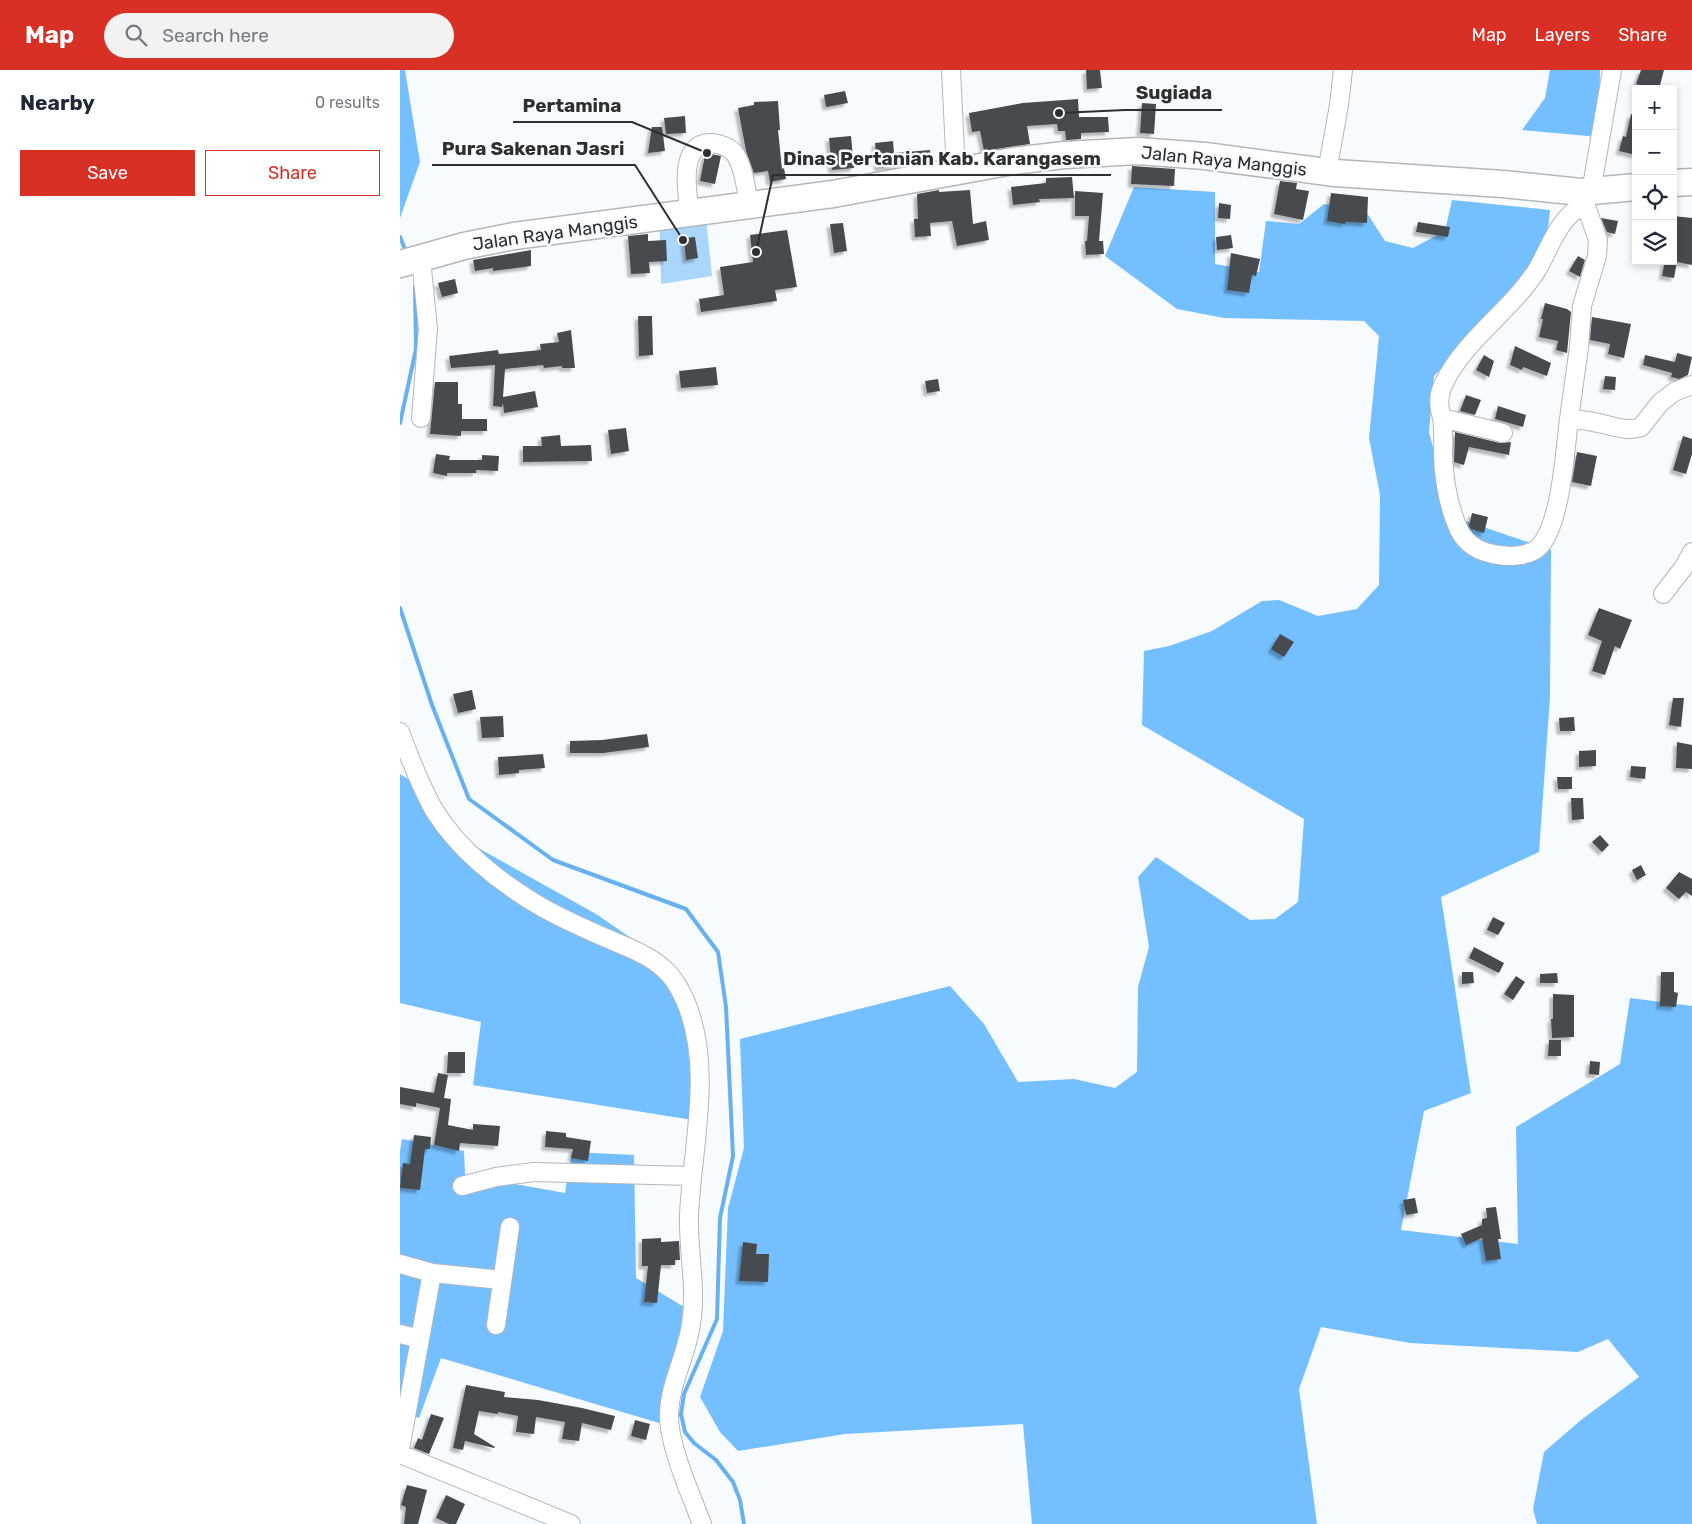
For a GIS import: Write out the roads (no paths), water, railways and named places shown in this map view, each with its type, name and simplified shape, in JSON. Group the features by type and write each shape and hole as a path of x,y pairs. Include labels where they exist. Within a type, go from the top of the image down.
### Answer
{"highway":[{"name":"Jalan Raya Manggis","path":"411,261 464,246 514,236 833,194 1013,161 1064,155 1138,151 1205,156 1327,172 1483,183 1586,196 1632,188"},
{"path":"1677,183 1692,182"}],"street":[{"path":"950,70 956,172"},
{"path":"1327,172 1344,70"},
{"path":"1586,196 1565,220 1536,272 1459,360 1447,377 1439,395 1446,479 1452,510 1460,532 1472,546 1486,553 1506,556 1523,555 1538,548 1545,538 1558,505 1579,347 1582,306 1598,256 1598,240 1586,196 1612,70"},
{"path":"690,214 685,179 687,168 696,149 705,143 726,146 734,152 740,163 749,205"},
{"path":"411,261 428,329 421,418"},
{"path":"1569,419 1629,429 1638,428 1641,427 1660,403 1674,392 1692,385"},
{"path":"1442,418 1503,433"},
{"path":"1664,594 1684,567 1692,552"},
{"path":"400,732 405,760 435,811 456,839 487,868 538,905 650,958 666,971 678,986 693,1023 700,1074 689,1217 693,1314 690,1332 673,1388 669,1414 674,1444 702,1524"},
{"path":"462,1186 496,1177 534,1172 692,1176"},
{"path":"496,1325 510,1227"},
{"path":"400,1264 432,1273 502,1280"},
{"path":"400,1449 432,1273"},
{"path":"400,1334 420,1339"},
{"path":"400,1454 571,1524"}],"waterway":[{"path":"400,237 407,254"},
{"path":"400,423 416,349 415,287"},
{"path":"400,608 432,705 469,799 553,860 686,909 718,952 726,1007 733,1156 720,1218 717,1319 684,1394 681,1414 685,1432 694,1443 716,1460 733,1482 740,1500 744,1524"}],"place":[{"name":"Sugiada","path":"1059,113"},
{"name":"Pertamina","path":"707,153"},
{"name":"Pura Sakenan Jasri","path":"683,240"},
{"name":"Dinas Pertanian Kab. Karangasem","path":"756,252"}]}
